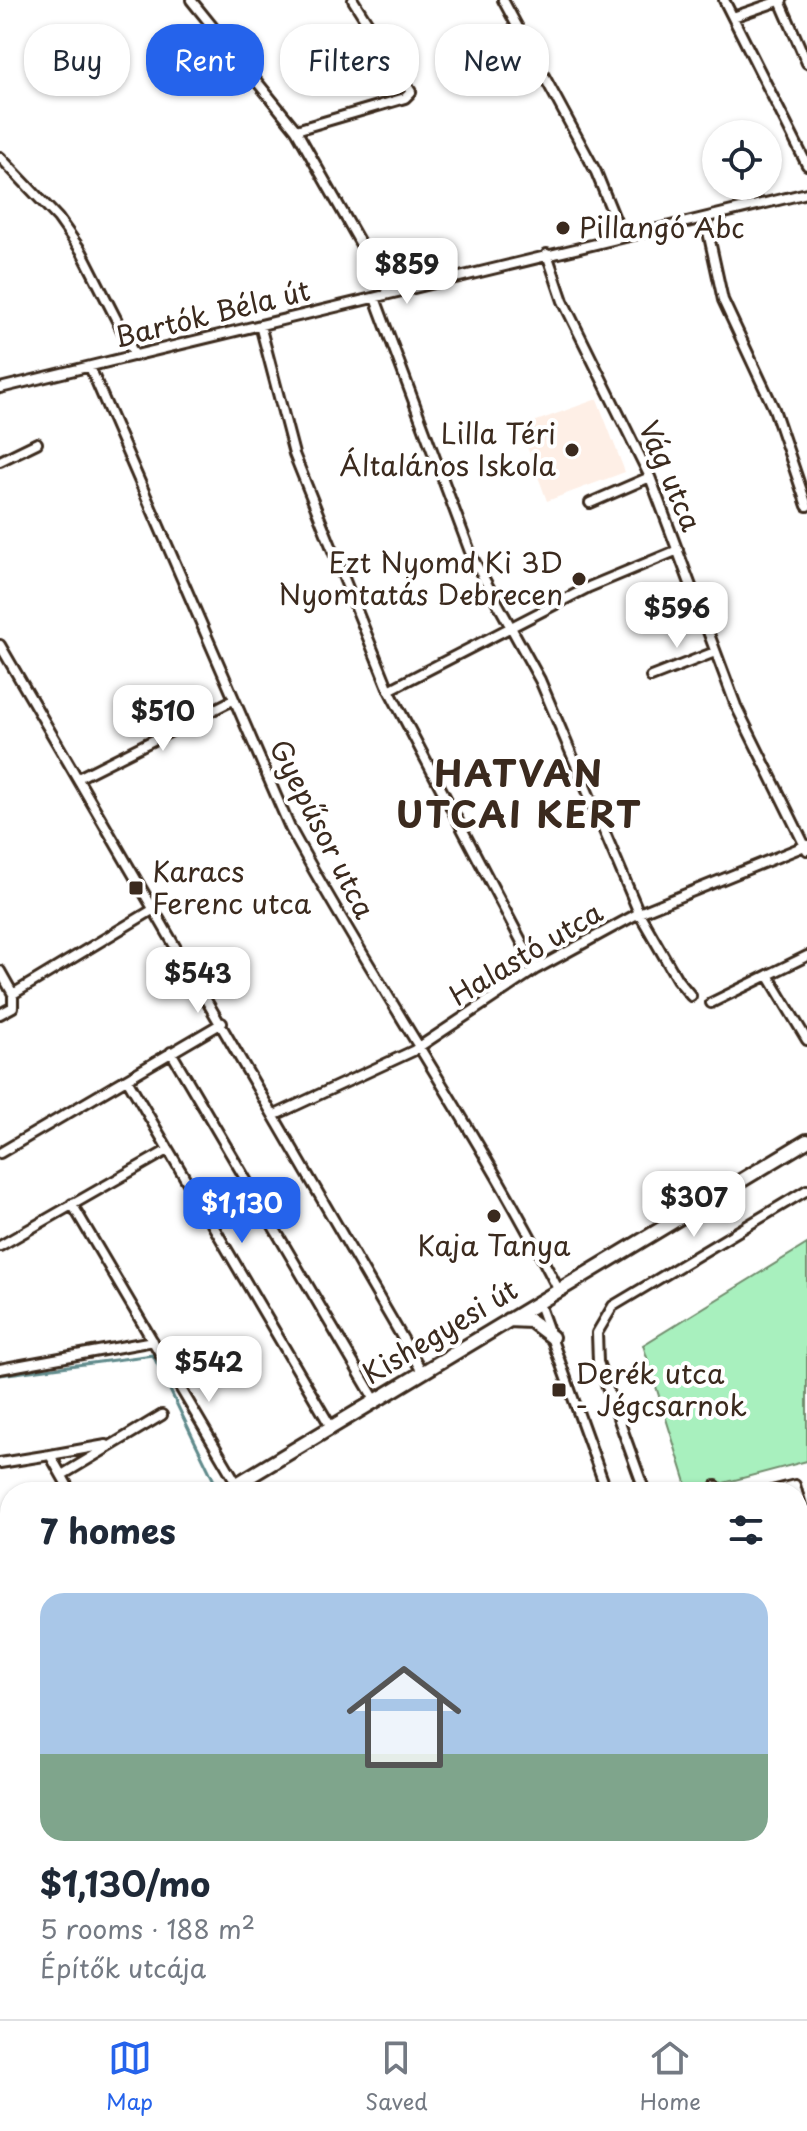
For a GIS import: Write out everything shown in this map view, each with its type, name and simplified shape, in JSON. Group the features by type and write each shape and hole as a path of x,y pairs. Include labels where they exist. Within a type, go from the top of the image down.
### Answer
{"street":[{"path":"191,0 296,130 389,294"},
{"path":"296,130 405,98 411,92 353,0"},
{"path":"503,0 596,172 622,236"},
{"path":"724,0 807,165"},
{"path":"733,17 781,0 807,63"},
{"path":"0,157 58,218 82,252 135,356"},
{"name":"Bartók Béla út","path":"0,388 807,193"},
{"path":"705,218 723,300 736,334 774,409 807,506"},
{"name":"Vág utca","path":"547,254 563,301 650,477 736,706 806,847"},
{"path":"375,298 472,557 540,680 639,913 677,979 691,996"},
{"path":"260,325 294,454 389,690 536,969"},
{"name":"Gyepűsor utca","path":"90,367 290,828 330,901 420,1045 525,1224 558,1289"},
{"path":"0,461 37,443"},
{"path":"590,503 650,477"},
{"path":"389,690 589,587 678,550"},
{"path":"0,645 421,1370"},
{"path":"651,677 715,652"},
{"path":"78,778 233,700"},
{"name":"Halastó utca","path":"275,1115 420,1045 536,969 639,913 806,847"},
{"path":"13,994 154,909"},
{"path":"711,1003 807,956"},
{"path":"0,971 13,994 13,1007 0,1014"},
{"path":"768,975 807,1040"},
{"path":"0,1153 222,1023"},
{"path":"171,1052 375,1400"},
{"path":"127,1079 331,1427"},
{"name":"Kishegyesi út","path":"240,1482 421,1370 807,1141"},
{"path":"0,1246 168,1150"},
{"path":"641,1482 598,1362 597,1333 613,1306 807,1190"},
{"path":"72,1204 236,1482"},
{"path":"538,1300 603,1482"},
{"path":"505,1320 531,1321 552,1337"},
{"path":"0,1369 153,1341"},
{"path":"62,1475 162,1415"},
{"path":"0,1463 111,1444"},
{"path":"78,1450 82,1462"},
{"path":"50,1455 66,1482"}],"shaded area":[{"name":"Lilla Téri Általános Iskola","path":"597,399 625,472 547,501 520,427"}],"green space":[{"path":"807,1244 807,1461 727,1482 686,1482 643,1345"}],"waterway":[{"path":"0,1375 153,1355 214,1481"}],"place":[{"name":"Pillangó Abc","path":"563,228"},
{"name":"Lilla Téri Általános Iskola","path":"572,450"},
{"name":"Ezt Nyomd Ki 3D Nyomtatás Debrecen","path":"579,579"},
{"name":"Karacs Ferenc utca","path":"136,888"},
{"name":"Kaja Tanya","path":"494,1216"},
{"name":"Derék utca - Jégcsarnok","path":"559,1390"}],"district":[{"name":"HATVAN UTCAI KERT","path":"519,794"}]}
